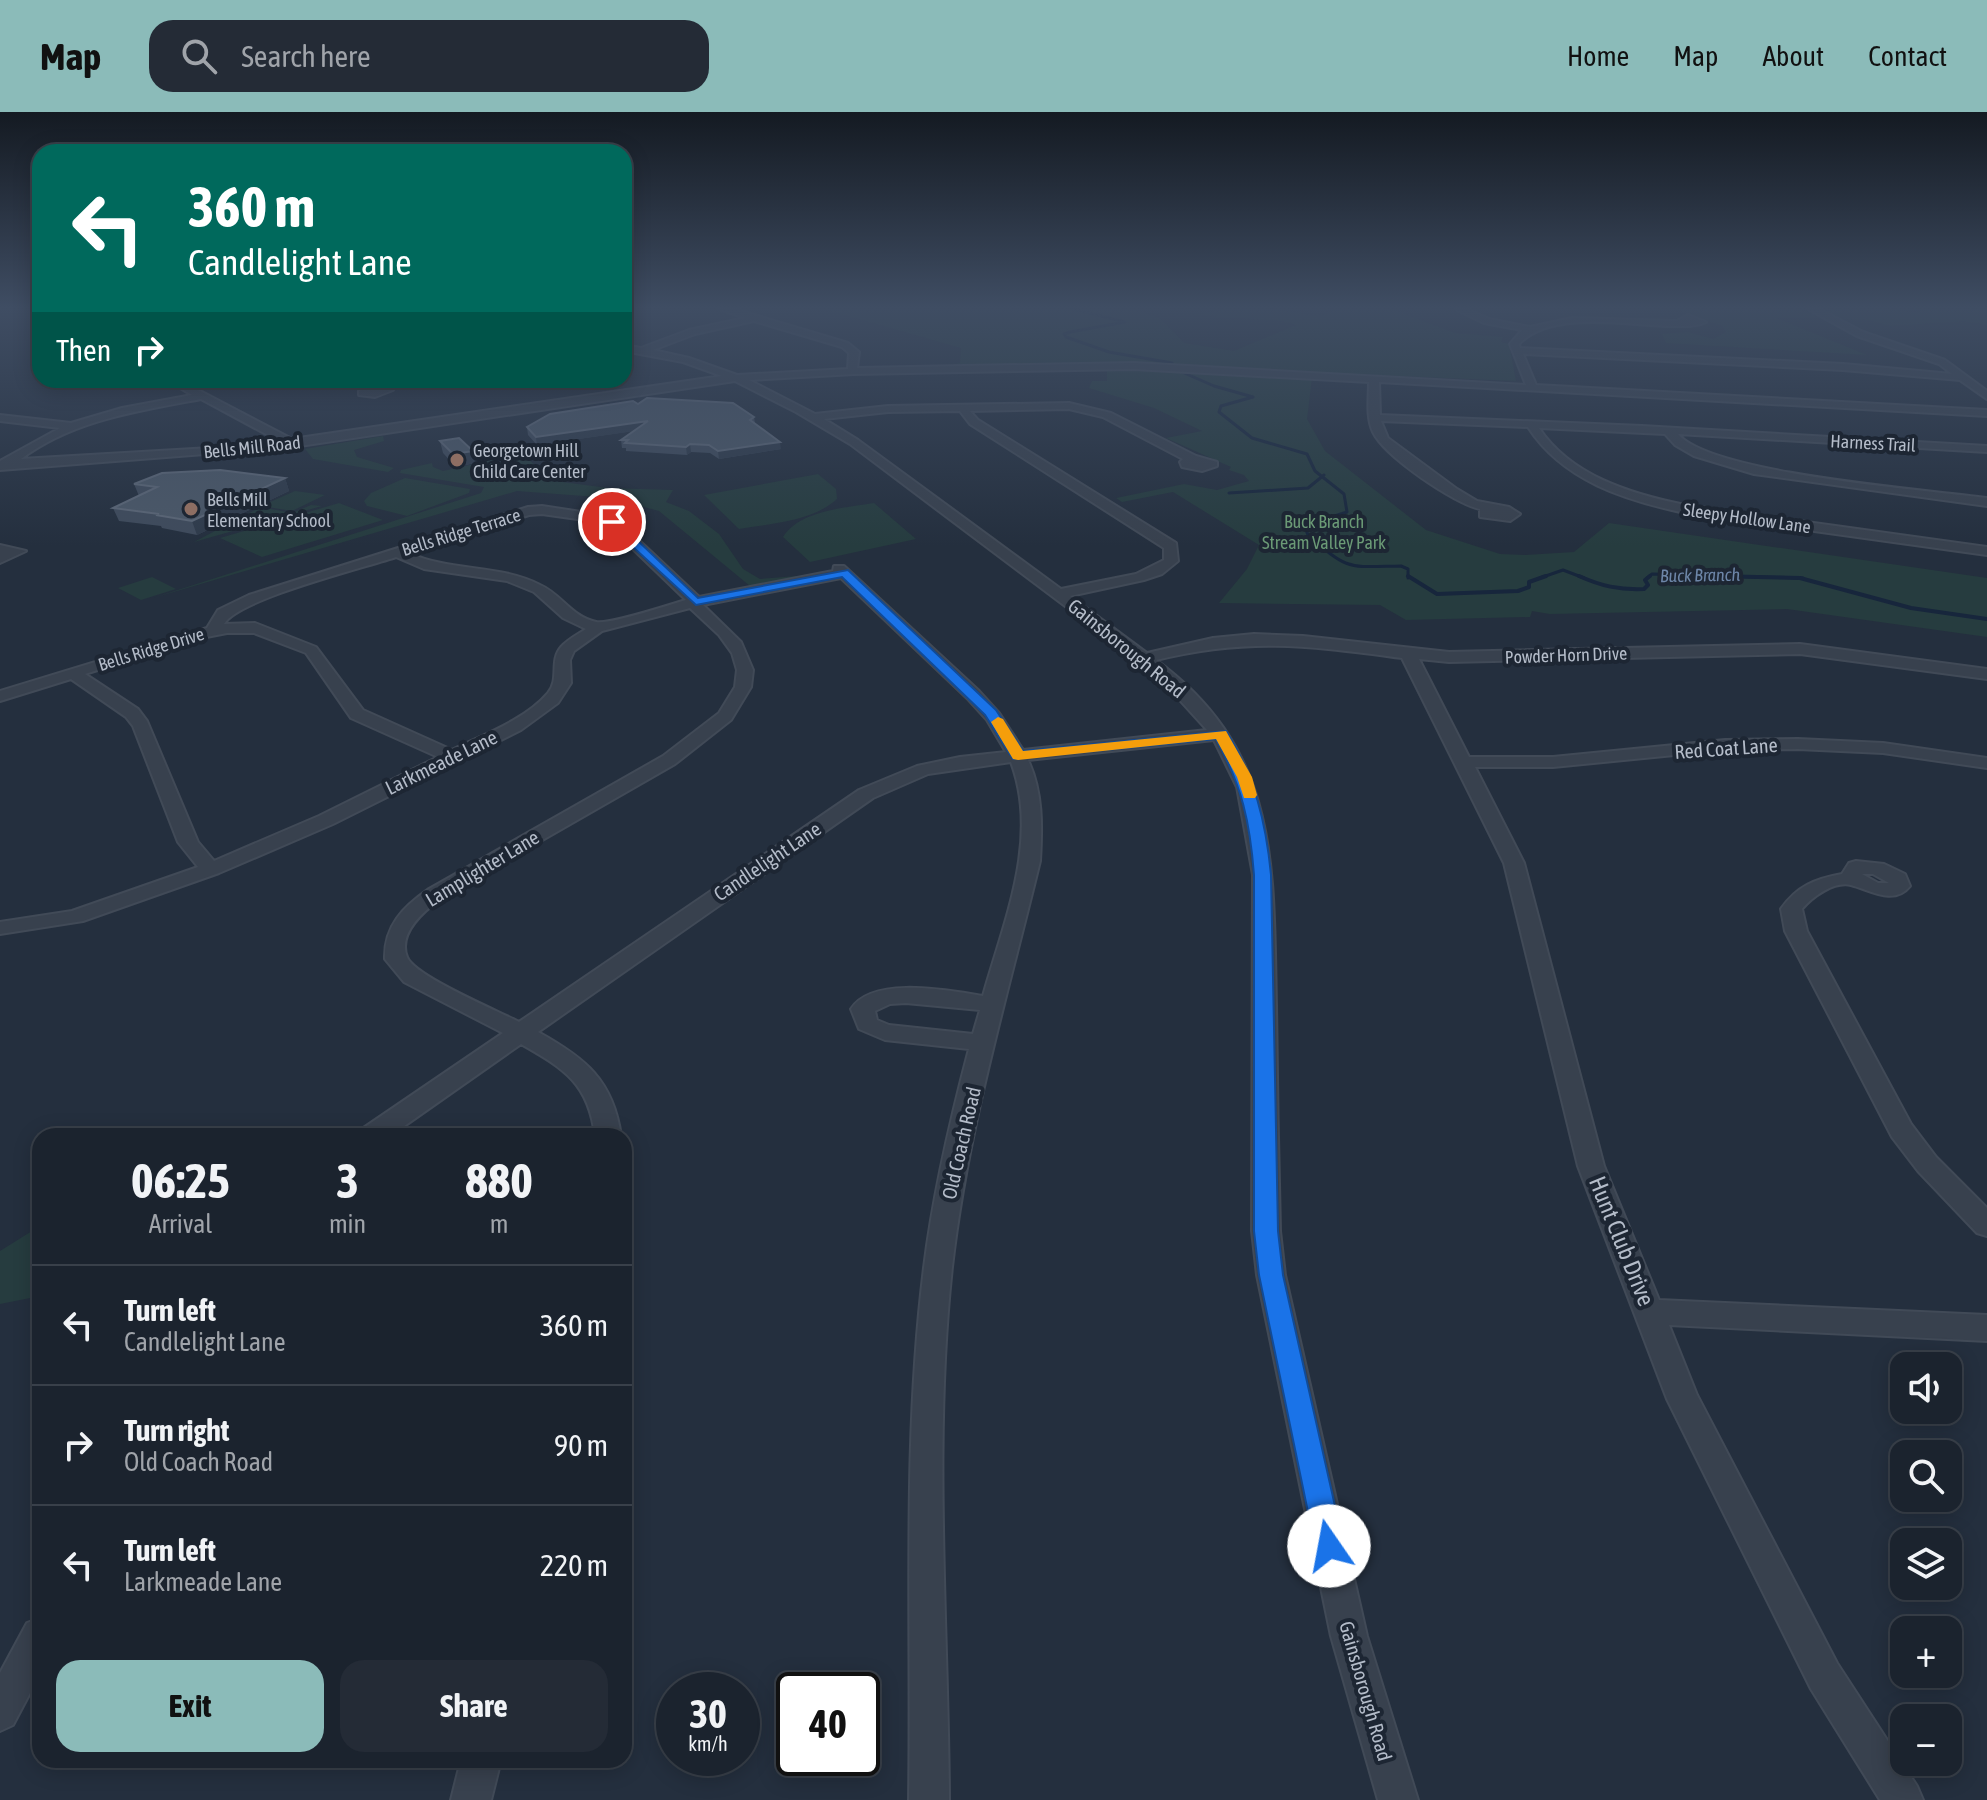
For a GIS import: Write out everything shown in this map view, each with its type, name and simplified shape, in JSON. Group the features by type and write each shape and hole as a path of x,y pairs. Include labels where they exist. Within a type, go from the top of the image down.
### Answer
{"street":[{"path":"187,388 293,444"},
{"name":"Bells Mill Road","path":"2,466 194,454 293,444 675,388"},
{"name":"Gainsborough Road","path":"760,388 815,417 870,452 1145,658 1178,686 1221,734 1244,777 1259,829 1263,875 1266,1231 1271,1275 1349,1636 1398,1800"},
{"path":"1374,388 1379,434 1389,446 1464,499 1486,509"},
{"name":"Bells Mill Road","path":"1528,388 1987,413"},
{"path":"2,466 37,441 71,426 202,396"},
{"path":"815,417 868,410 1054,405 1107,415 1192,459"},
{"path":"964,407 974,422 1171,546 1171,561 1157,571 1059,594"},
{"path":"0,418 71,426"},
{"name":"Harness Trail","path":"1376,418 1987,449"},
{"path":"0,425 24,421"},
{"name":"Sleepy Hollow Lane","path":"1532,425 1559,458 1614,488 1663,505 1987,551"},
{"path":"1669,431 1679,443 1698,454 1754,471 1987,502"},
{"name":"Bells Ridge Terrace","path":"213,630 223,613 240,603 528,511 602,518 612,522 694,602"},
{"path":"0,549 19,551 0,559"},
{"path":"396,552 424,565 510,577 539,589 568,615 597,628"},
{"name":"Larkmeade Lane","path":"0,928 76,917 212,869 326,820 452,757 543,708 563,683 562,660 567,649 597,628 694,602 842,571"},
{"name":"Old Coach Road","path":"842,571 991,713 1018,755 1031,792 1032,847 948,1194 932,1332 929,1402 929,1800"},
{"name":"Lamplighter Lane","path":"606,1128 601,1100 573,1066 420,982 402,969 395,949 398,929 419,905 436,893 669,760 703,737 724,717 740,692 743,662 734,644 694,602"},
{"name":"Bells Ridge Drive","path":"0,696 213,630 255,628 311,650 357,714 452,757"},
{"name":"Powder Horn Drive","path":"1145,658 1213,643 1252,639 1306,641 1409,655 1485,657 1800,649 1987,674"},
{"name":"Hunt Club Drive","path":"1409,655 1514,863 1591,1166 1683,1399 1817,1662 1903,1800"},
{"path":"73,673 132,713 141,725 188,842 197,857 212,869"},
{"name":"Candlelight Lane","path":"382,1128 866,794 923,770 1018,755 1221,734"},
{"name":"Red Coat Lane","path":"1464,762 1565,761 1725,745 1798,744 1883,748 1987,763"},
{"path":"1854,878 1826,883 1802,893 1791,909 1796,931 1901,1130 1927,1164 1987,1225"},
{"path":"985,1043 885,1032 867,1024 863,1009 878,998 897,995 994,1005"},
{"path":"1650,1312 1987,1328"},
{"path":"0,1712 32,1651"},
{"path":"471,1800 479,1768"}],"green space":[{"name":"Buck Branch Stream Valley Park","path":"1089,388 1311,388 1307,419 1325,451 1426,530 1500,554 1525,555 1574,552 1609,523 1987,578 1987,637 1787,609 1550,614 1532,611 1530,617 1406,620 1380,605 1219,603 1247,569 1259,545 1173,492 1122,502 1116,498 1184,484 1217,490 1249,481 1244,475 1229,470 1231,467 1166,438 1202,431 1154,408"},
{"path":"383,436 384,441 354,450 357,457 394,468 388,472 313,459 305,449"},
{"path":"521,453 544,473 547,480 608,488 673,490 666,502 689,511 719,534 743,569 760,579 810,575 750,586 659,511 610,498 517,491 153,598 481,493 484,487 400,473 401,470 432,463 433,467 443,471 496,459 502,464 499,457"},
{"path":"818,474 836,489 837,499 816,513 778,523 739,529 704,495"},
{"path":"405,478 470,489 469,493 407,516 367,506 364,501 371,493"},
{"path":"295,491 325,495 292,511 261,506"},
{"path":"339,503 383,520 262,557 220,538"},
{"path":"874,503 916,539 810,562 783,537 800,521 812,516"},
{"path":"311,505 322,506 194,542 261,507 292,513"},
{"path":"152,577 176,589 141,600 118,588"},
{"path":"32,1231 32,1298 0,1304 0,1251"}],"building":[{"path":"647,398 733,403 754,417 750,420 780,442 718,451 709,445 690,444 686,447 625,443 628,440 621,440 648,421 536,437 527,427 550,414 633,401 638,404"},
{"path":"459,438 473,451 453,454 440,441"},
{"path":"220,470 285,478 192,521 113,508 157,487 134,484 162,473"}],"waterway":[{"name":"Buck Branch","path":"1220,388 1253,397 1221,406 1219,412 1252,438 1307,454 1315,471 1322,477"},
{"path":"1229,493 1308,488 1322,477"},
{"name":"Buck Branch","path":"1322,477 1344,494 1347,512 1310,524 1306,530 1308,535 1341,561 1359,566 1401,566 1408,569 1408,576"},
{"name":"Buck Branch","path":"1540,578 1563,570 1584,578"},
{"name":"Buck Branch","path":"1647,578 1652,574 1803,578"},
{"name":"Buck Branch","path":"1408,576 1437,594 1518,591 1529,587 1529,582 1546,576"},
{"name":"Buck Branch","path":"1579,576 1610,587 1635,589 1644,589 1648,585 1645,580 1650,576"},
{"name":"Buck Branch","path":"1712,576 1800,578 1911,608 1987,619"}],"slow traffic":[{"path":"998,722 1018,755 1221,734 1234,755 1249,795"}],"place":[{"name":"Georgetown Hill Child Care Center","path":"457,460"},
{"name":"Bells Mill Elementary School","path":"191,509"}],"route":[{"path":"612,522 696,602 844,573 971,692 1002,727 1018,755 1221,734 1244,777 1259,829 1263,875 1266,1231 1271,1275 1329,1546"}]}
